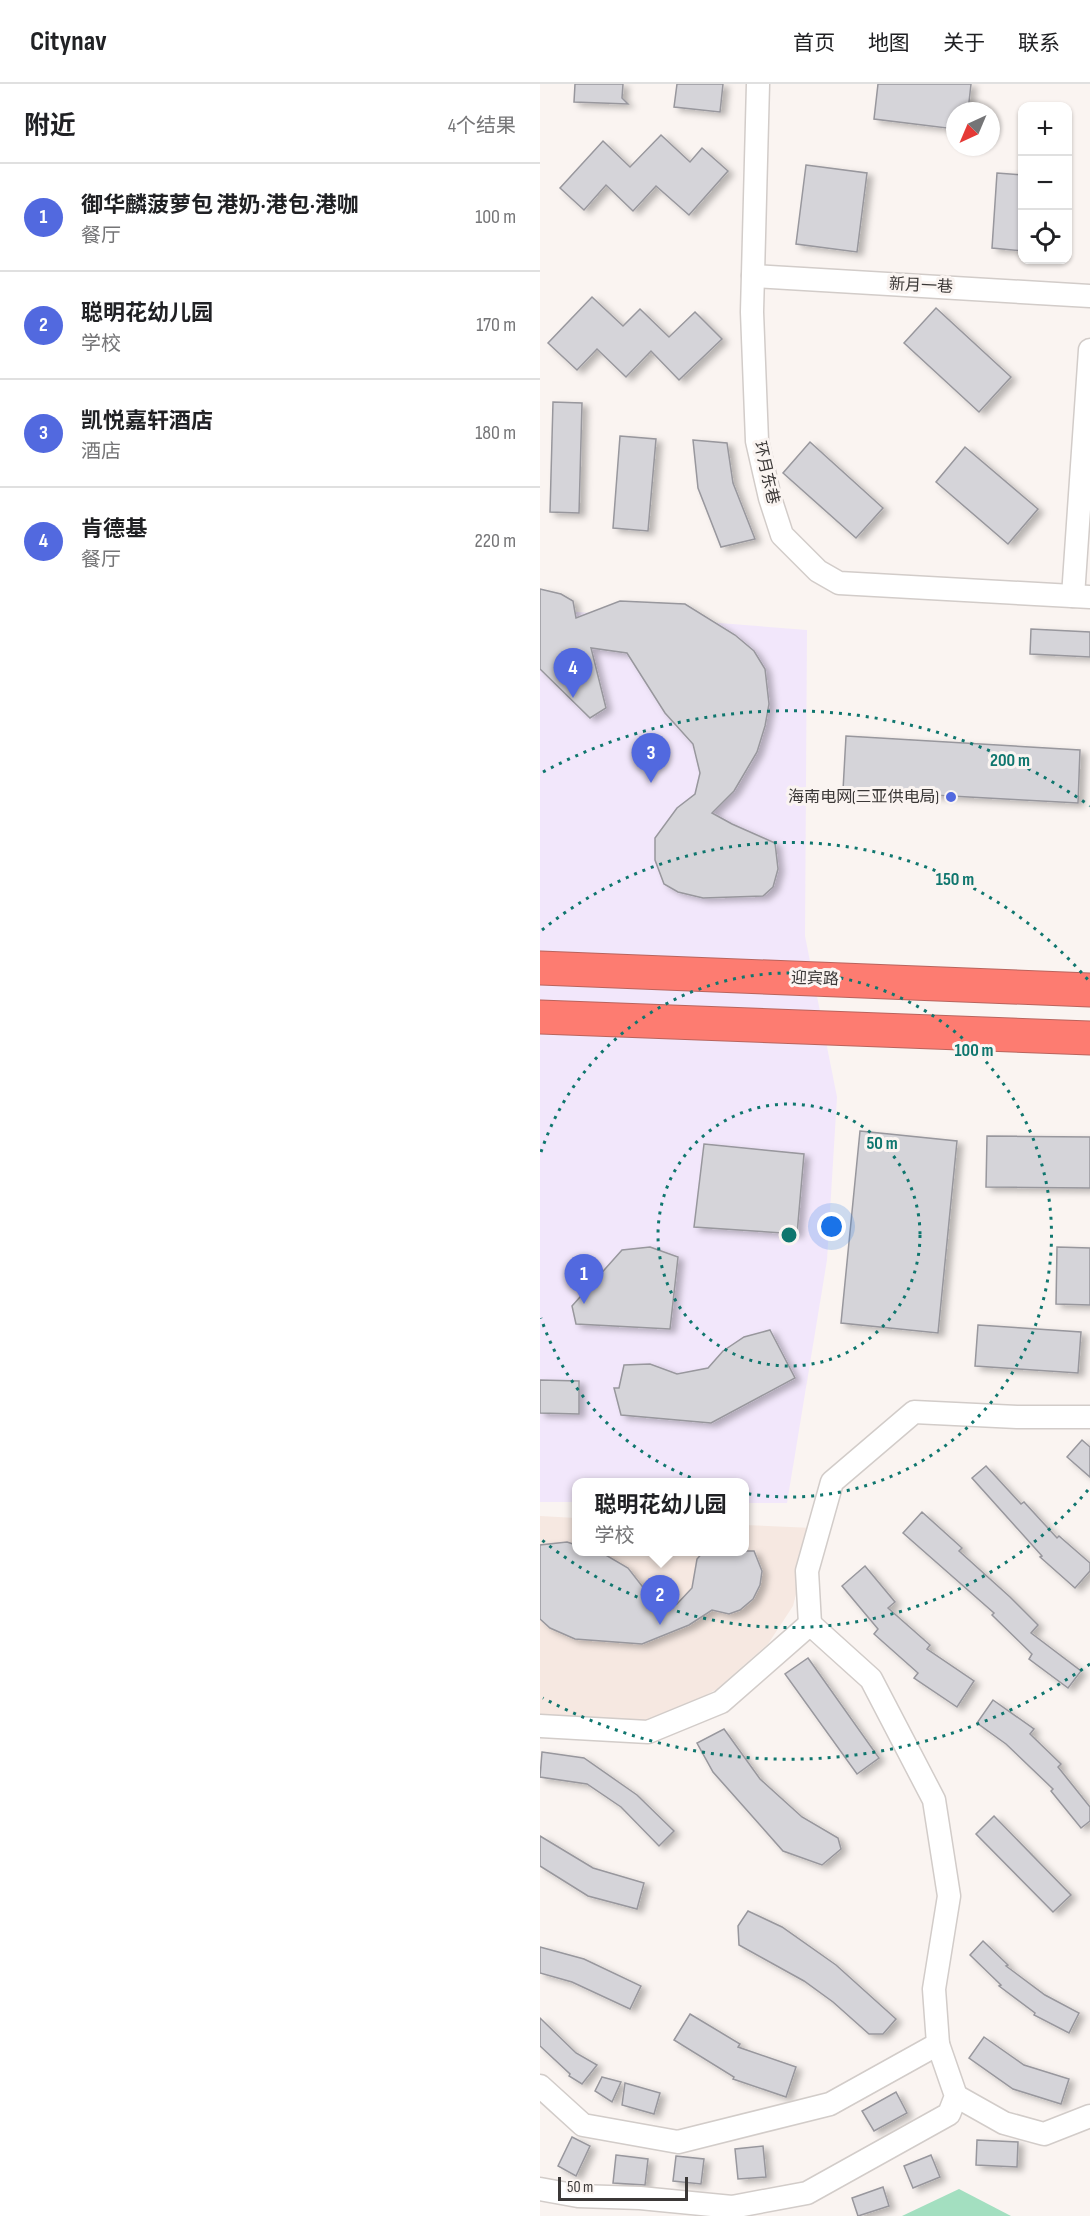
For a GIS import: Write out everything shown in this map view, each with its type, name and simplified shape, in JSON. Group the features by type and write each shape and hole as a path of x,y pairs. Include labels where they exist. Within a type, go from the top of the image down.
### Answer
{"highway":[{"name":"迎宾路","path":"540,968 1090,990"},
{"path":"540,1017 1090,1038"}],"street":[{"name":"环月东巷","path":"758,84 752,312 757,441 770,498 782,535 818,571 839,583 1081,597"},
{"name":"新月一巷","path":"753,276 1090,297"},
{"path":"1081,597 1090,350"},
{"path":"540,2189 578,2196 640,2198 732,2206 807,2193 949,2114 956,2096 939,2044 934,1989 949,1896 934,1800 871,1679 810,1624 807,1571 832,1482 914,1412 1017,1417 1090,1417"},
{"path":"540,1726 648,1732 721,1702 810,1624"},
{"path":"540,2086 583,2125 678,2142 830,2104 939,2044"},
{"path":"956,2096 1004,2123 1044,2134 1090,2116"}],"shaded area":[{"path":"540,609 807,630 805,936 837,1097 827,1260 787,1503 749,1503 749,1478 572,1478 572,1502 540,1502"},
{"path":"540,1516 572,1518 572,1556 749,1556 749,1525 813,1528 793,1606 768,1644 717,1689 648,1727 540,1719"}],"green space":[{"path":"959,2189 1011,2216 902,2216"}],"building":[{"path":"575,84 623,84 622,98 628,104 574,102"},
{"path":"677,84 723,84 720,112 674,107"},
{"path":"878,84 971,84 969,102 946,102 946,128 874,119"},
{"path":"661,135 690,162 702,148 728,171 689,215 656,186 633,211 606,185 584,210 560,188 603,141 630,167"},
{"path":"806,165 867,173 857,252 796,244"},
{"path":"997,173 1018,175 1018,251 992,248"},
{"path":"592,297 623,326 640,309 669,337 695,312 722,339 679,380 651,351 626,377 597,349 577,370 548,343"},
{"path":"936,308 1011,377 979,412 904,343"},
{"path":"553,402 582,403 579,513 550,512"},
{"path":"620,436 656,439 648,531 613,528"},
{"path":"693,440 727,443 733,483 755,539 721,547 698,488"},
{"path":"810,442 883,508 856,538 783,473"},
{"path":"965,447 1038,509 1008,544 936,482"},
{"path":"540,589 561,594 573,601 576,618 620,601 685,604 735,635 754,651 765,669 769,704 765,726 757,752 734,791 712,813 775,843 778,869 773,887 763,896 703,898 678,892 664,884 655,860 655,838 677,808 695,794 700,773 693,744 665,713 627,653 591,648 606,708 590,718 540,669"},
{"path":"1031,629 1090,632 1090,657 1030,654"},
{"path":"846,736 1080,750 1078,803 843,790"},
{"path":"860,1131 957,1141 938,1333 841,1323"},
{"path":"987,1136 1090,1137 1090,1188 986,1187"},
{"path":"704,1144 804,1154 797,1234 694,1227"},
{"path":"650,1247 678,1257 670,1329 576,1324 572,1306 622,1250"},
{"path":"1057,1247 1090,1248 1090,1305 1056,1304"},
{"path":"978,1325 1081,1332 1078,1373 975,1366"},
{"path":"770,1330 795,1378 711,1423 621,1415 614,1388 619,1388 624,1365 650,1364 677,1374 708,1368 723,1351 744,1337"},
{"path":"540,1380 579,1381 579,1414 540,1413"},
{"path":"1082,1440 1090,1447 1090,1477 1067,1457"},
{"path":"986,1466 1057,1538 1059,1536 1090,1563 1090,1571 1075,1588 1040,1557 1042,1556 972,1478"},
{"path":"922,1512 962,1548 959,1551 1038,1625 1031,1633 1081,1671 1068,1688 1029,1659 1032,1654 992,1615 994,1613 903,1533"},
{"path":"567,1542 572,1544 572,1556 608,1556 628,1568 642,1586 659,1617 677,1604 692,1588 697,1559 700,1556 749,1556 749,1551 754,1551 762,1571 760,1585 753,1599 740,1610 729,1614 712,1610 689,1625 642,1644 575,1639 550,1628 540,1619 540,1545"},
{"path":"865,1566 895,1602 888,1608 930,1645 927,1649 974,1681 957,1707 914,1678 918,1673 874,1634 878,1629 842,1586"},
{"path":"808,1658 879,1758 857,1774 785,1674"},
{"path":"993,1700 1034,1729 1030,1734 1061,1764 1058,1767 1090,1807 1090,1821 1081,1828 1051,1791 1053,1789 1006,1744 977,1723"},
{"path":"724,1729 760,1779 802,1817 838,1838 841,1849 822,1865 783,1851 713,1772 697,1743"},
{"path":"542,1752 584,1758 637,1795 674,1831 659,1846 621,1807 587,1784 540,1777"},
{"path":"994,1816 1071,1895 1053,1912 976,1834"},
{"path":"540,1836 593,1868 644,1883 637,1909 588,1896 540,1866"},
{"path":"748,1911 782,1927 836,1965 896,2019 883,2034 869,2034 833,2002 804,1981 739,1945 738,1926"},
{"path":"983,1941 1008,1965 1006,1966 1045,1995 1079,2013 1069,2033 1034,2015 1035,2013 999,1986 1001,1985 970,1955"},
{"path":"540,1947 584,1959 641,1986 630,2009 572,1982 540,1973"},
{"path":"690,2014 740,2044 738,2047 796,2067 786,2097 733,2079 734,2077 674,2040"},
{"path":"540,2018 576,2053 597,2065 582,2084 569,2076 570,2074 540,2046"},
{"path":"984,2037 1024,2065 1069,2079 1061,2104 1013,2089 969,2058"},
{"path":"602,2077 621,2082 612,2102 595,2091"},
{"path":"625,2083 660,2093 654,2114 622,2105"},
{"path":"896,2092 907,2113 874,2131 862,2111"},
{"path":"572,2137 590,2146 576,2176 558,2166"},
{"path":"977,2140 1018,2142 1017,2167 976,2165"},
{"path":"763,2146 766,2177 738,2179 735,2149"},
{"path":"616,2155 648,2159 645,2185 613,2183"},
{"path":"931,2155 940,2177 913,2188 904,2166"},
{"path":"676,2156 704,2159 701,2184 673,2181"},
{"path":"883,2187 889,2206 858,2216 852,2198"}],"place":[{"name":"肯德基","path":"573,698"},
{"name":"凯悦嘉轩酒店","path":"651,783"},
{"name":"海南电网(三亚供电局)","path":"951,797"},
{"name":"御华麟菠萝包 港奶·港包·港咖","path":"584,1304"},
{"name":"聪明花幼儿园","path":"660,1625"}]}
